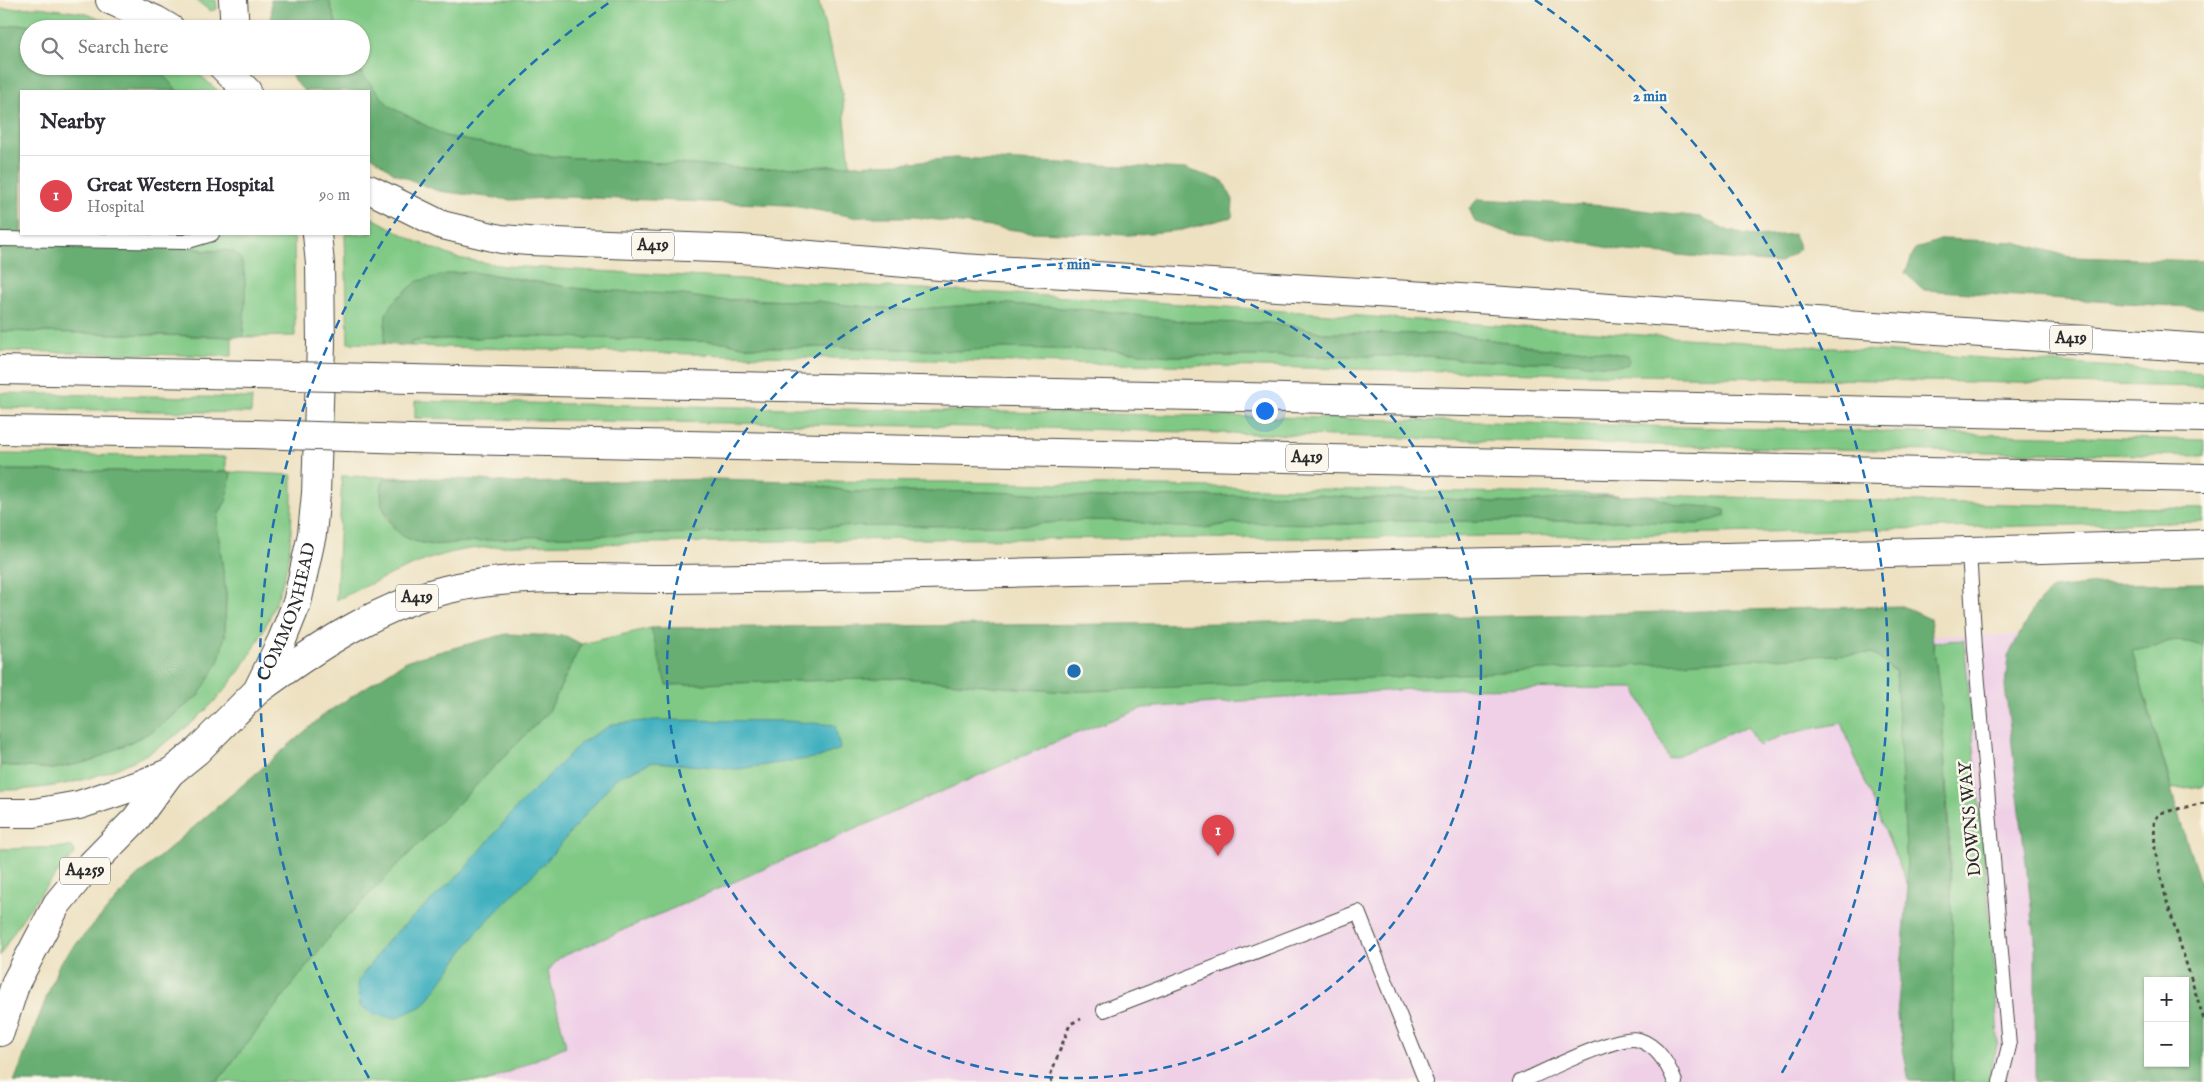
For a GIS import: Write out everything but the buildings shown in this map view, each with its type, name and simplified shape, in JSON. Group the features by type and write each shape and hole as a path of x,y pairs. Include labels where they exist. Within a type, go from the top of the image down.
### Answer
{"main road":[{"path":"110,0 156,20"},
{"path":"233,0 234,20"},
{"name":"A419","path":"370,189 442,225 501,239 741,249 963,268 1486,300 2204,348"},
{"name":"COMMONHEAD","path":"0,813 34,813 79,805 139,786 171,772 238,713 257,691 282,640 297,603 312,534 317,464 321,344 320,264 317,235"},
{"path":"0,370 2204,418"},
{"name":"A419","path":"0,430 253,434 2204,478"},
{"name":"A419","path":"257,691 303,657 377,614 413,599 451,588 484,582 798,578 1383,563 1969,552 2204,544"},
{"name":"A4259","path":"0,1032 16,982 57,904 80,876 136,819 171,772"}],"lane":[{"path":"0,239 185,242 209,235"},
{"name":"DOWNS WAY","path":"1969,552 1975,648 2009,1046 2000,1082"},
{"path":"1104,1010 1358,912 1426,1082"},
{"path":"1520,1082 1605,1045 1637,1039 1654,1047 1668,1066 1675,1082"}],"path":[{"path":"2204,803 2163,811 2157,816 2153,827 2155,851 2167,902 2204,1020"},
{"path":"1052,1082 1050,1076 1070,1024 1104,1010"}],"shaded area":[{"path":"2020,635 2132,651 2179,817 2204,895 2204,1082 31,1082 472,662 1641,637"}],"green space":[{"path":"196,0 216,0 217,9 210,11"},
{"path":"271,0 329,0 335,20 272,20"},
{"path":"329,0 818,0 842,93 850,165 758,169 547,156 445,136 389,106 363,75 370,75 370,20 335,20"},
{"path":"38,7 84,13 105,20 20,20 20,25 0,28 0,9"},
{"path":"20,25 20,75 163,75 177,90 20,90 20,235 189,235 193,247 206,251 228,251 235,253 240,259 245,279 243,337 0,331 0,28"},
{"path":"163,75 200,75 217,90 177,90"},
{"path":"292,75 363,75 389,106 445,136 547,156 758,169 900,163 955,158 1186,169 1223,181 1233,200 1232,217 1182,230 1130,235 1030,232 914,217 854,217 788,205 567,197 511,200 438,191 394,173 370,155 370,90 303,90"},
{"path":"1478,199 1606,206 1700,217 1729,231 1756,237 1794,234 1800,249 1779,263 1626,251 1563,239 1512,234 1475,222 1469,208"},
{"path":"370,217 417,242 457,258 505,266 1122,300 2204,373 2204,387 834,358 411,346 410,342 424,340 524,336 724,342 747,347 835,347 959,351 999,348 1111,350 1172,356 1427,356 1615,366 1626,356 1596,349 1564,351 1455,334 1324,333 1294,326 1268,323 1189,322 1103,311 994,303 908,310 794,301 715,300 683,295 581,289 496,275 451,273 435,278 386,314 384,344 348,343 345,235 370,235"},
{"path":"189,235 294,235 295,336 243,337 244,314 227,250 206,251 192,247"},
{"path":"1943,239 2015,242 2071,257 2204,261 2204,308 1924,290 1905,273 1915,249"},
{"path":"472,272 581,289 683,295 715,300 818,301 908,310 994,303 1103,311 1189,322 1268,323 1294,326 1324,333 1455,334 1564,351 1596,349 1627,356 1629,361 1626,365 1615,366 1427,356 1172,356 1111,350 999,348 959,351 835,347 747,347 724,342 524,336 424,340 411,342 411,346 384,344 386,314 395,300 418,281 451,273"},
{"path":"0,331 232,337 232,356 0,351"},
{"path":"0,393 252,398 251,413 0,408"},
{"path":"415,401 1322,418 2204,440 2204,456 1770,448 1041,428 415,418"},
{"path":"0,454 226,457 226,472 0,470"},
{"path":"0,470 231,472 227,499 219,513 217,525 226,594 225,636 218,663 199,695 153,731 92,761 53,769 0,765"},
{"path":"231,472 292,475 291,532 285,574 262,633 238,673 208,708 174,737 136,760 94,777 48,787 0,790 0,765 53,769 92,761 153,731 199,695 225,636 226,594 217,525 219,514 227,499"},
{"path":"342,476 427,478 384,479 381,490 382,505 387,518 402,536 432,545 525,537 699,533 796,527 1022,525 1084,520 1131,521 1160,526 1204,528 1234,523 1349,524 1397,521 1633,521 1699,524 1725,516 1725,510 1680,505 1646,495 2204,509 2204,522 1672,534 1343,538 908,539 516,545 469,549 435,557 401,570 336,600"},
{"path":"427,478 515,483 716,479 792,481 853,492 1028,493 1099,498 1304,494 1357,498 1432,498 1512,503 1569,498 1646,495 1680,505 1725,510 1725,516 1699,524 1633,521 1397,521 1349,524 1234,523 1204,528 1160,526 1131,521 1084,520 1022,525 796,527 699,533 525,537 432,545 402,536 394,528 382,504 381,490 384,479"},
{"path":"792,481 954,482 1619,495 1512,503 1432,498 1357,498 1304,494 1099,498 1028,493 853,492"},
{"path":"2204,583 2204,646 2188,642 2168,641 2154,647 2132,651 2179,817 2204,895 2204,1082 2035,1082 2035,939 2005,686 2008,656 2034,607 2052,589 2096,584"},
{"path":"1902,606 1930,619 1942,710 1953,942 1953,1082 1909,1081 1897,1016 1908,886 1896,672 1872,653 1065,692 900,678 666,685 651,628 1231,623"},
{"path":"651,628 667,685 900,678 1065,692 1872,653 1896,672 1908,886 1841,723 1786,734 1758,746 1748,726 1669,759 1635,688 1411,689 1143,708 1067,737 559,958 548,971 566,1046 486,1082 217,1082 337,927 549,711 581,644"},
{"path":"506,634 566,636 581,644 549,711 337,927 217,1082 14,1082 60,962 136,877 326,713 408,660"},
{"path":"1964,640 1994,964 1998,1041 1988,1082 1953,1082 1952,917 1948,807 1933,642"},
{"path":"2168,641 2188,642 2204,646 2204,786 2172,789 2132,651 2154,647"},
{"path":"72,847 75,851 74,855 34,903 0,956 0,849"}],"water":[{"path":"655,720 788,721 835,725 840,749 820,757 738,769 653,762 616,778 548,859 479,929 424,1005 396,1018 375,1015 360,1006 358,981 388,940 463,871 517,807 582,742 613,724"}],"place":[{"name":"Great Western Hospital","path":"1218,856"}]}
